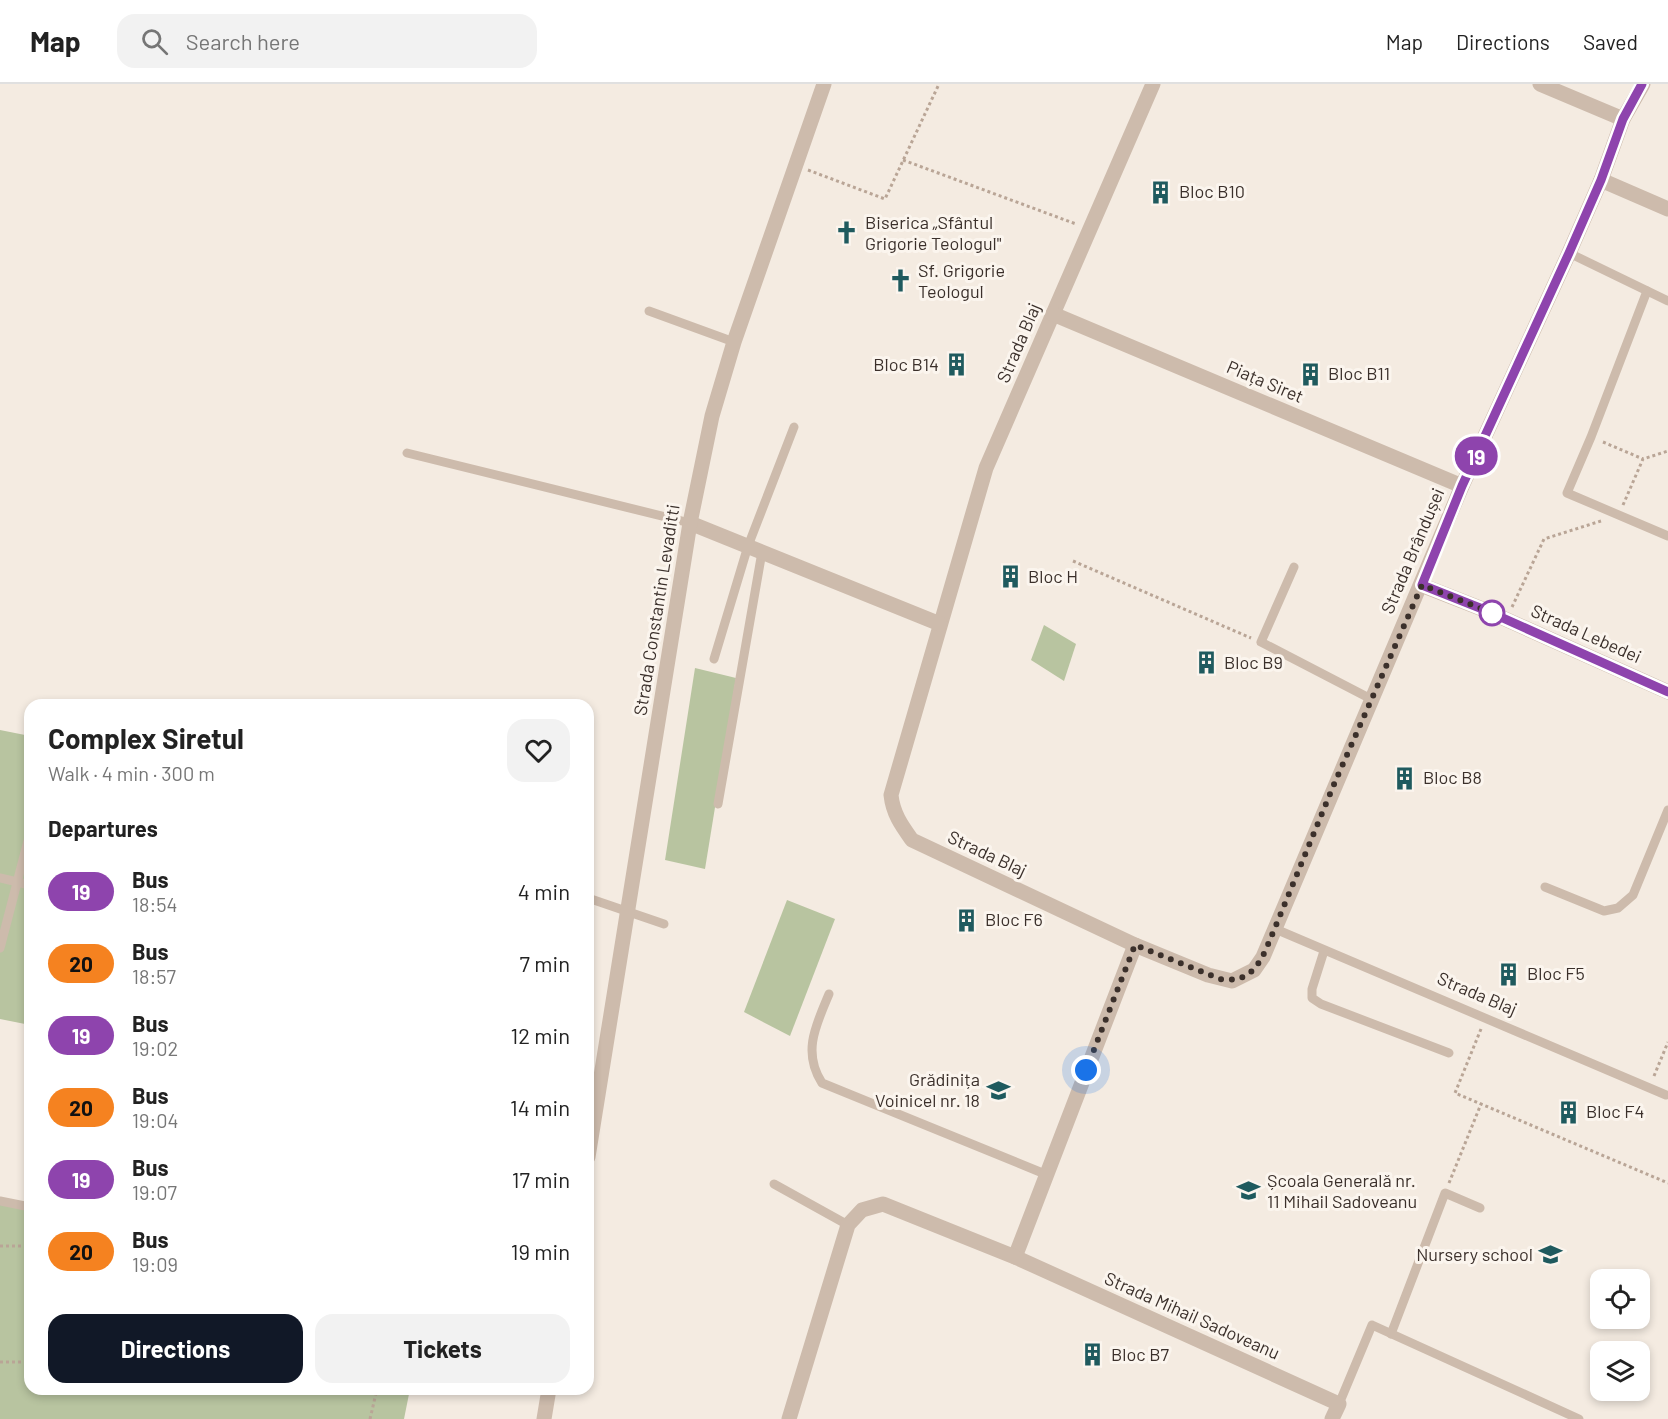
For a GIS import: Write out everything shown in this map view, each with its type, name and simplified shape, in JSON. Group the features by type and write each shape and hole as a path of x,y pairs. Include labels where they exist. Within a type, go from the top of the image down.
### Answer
{"street":[{"name":"Strada Constantin Levaditti","path":"594,1119 690,523 712,416 734,342 824,84"},
{"name":"Strada Blaj","path":"1153,84 986,468 891,795 892,808 912,840 1135,945 1220,979 1232,981 1254,970"},
{"path":"1540,84 1623,119"},
{"name":"Strada Brândușei","path":"1254,970 1263,957 1273,928 1422,585 1462,486 1569,253 1601,180 1623,119 1642,84"},
{"path":"1601,180 1668,209"},
{"name":"Piața Siret","path":"1053,314 1462,486"},
{"path":"690,523 940,624"},
{"name":"Strada Lebedei","path":"1422,585 1506,619 1668,692"},
{"path":"1015,1257 1135,945"},
{"name":"Strada Mihail Sadoveanu","path":"848,1225 862,1210 883,1204 1015,1257 1339,1404"},
{"path":"789,1419 848,1225"},
{"path":"544,1419 548,1395"},
{"path":"1332,1419 1339,1404"}],"lane":[{"path":"1569,253 1668,301"},
{"path":"1647,291 1568,493 1668,537"},
{"path":"649,311 734,342"},
{"path":"714,659 755,549 794,427"},
{"path":"406,453 690,523"},
{"path":"718,804 755,549"},
{"path":"1294,567 1261,642 1371,699"},
{"path":"1545,887 1604,911 1618,908 1633,895 1668,810"},
{"path":"0,948 24,856"},
{"path":"0,878 24,884"},
{"path":"594,900 664,924"},
{"name":"Strada Blaj","path":"1273,928 1666,1095"},
{"path":"1324,951 1312,989 1312,999 1449,1053"},
{"path":"829,994 813,1031 813,1070 822,1083 1045,1174"},
{"path":"774,1184 848,1225"},
{"path":"1391,1334 1445,1193 1480,1208"},
{"path":"0,1201 24,1206"},
{"path":"1339,1404 1372,1325 1579,1419"}],"path":[{"path":"795,166 885,199 939,84"},
{"path":"903,160 1090,229"},
{"path":"1591,437 1643,459 1668,451"},
{"path":"1506,619 1544,539 1619,516 1643,459"},
{"path":"1073,561 1261,642"},
{"path":"1485,1019 1455,1093 1668,1183"},
{"path":"1649,1088 1668,1042"},
{"path":"1445,1193 1481,1104"},
{"path":"0,1246 24,1246"},
{"path":"0,1362 24,1362"},
{"path":"370,1419 376,1395"}],"green space":[{"path":"1044,625 1076,644 1064,681 1031,660"},
{"path":"695,668 736,678 705,869 665,860"},
{"path":"0,730 24,735 24,1024 0,1019"},
{"path":"787,900 835,919 790,1036 744,1012"},
{"path":"0,1199 24,1204 24,1395 409,1395 404,1419 0,1419"}],"bus line":[{"name":"19","path":"1642,84 1623,119 1601,180 1462,486 1422,585 1485,610 1668,692"}],"place":[{"name":"Bloc B10","path":"1161,192"},
{"name":"Biserica „Sfântul Grigorie Teologul\"","path":"847,233"},
{"name":"Sf. Grigorie Teologul","path":"900,281"},
{"name":"Bloc B14","path":"957,365"},
{"name":"Bloc B11","path":"1310,374"},
{"name":"Bloc H","path":"1010,577"},
{"name":"Bloc B9","path":"1206,663"},
{"name":"Bloc B8","path":"1405,778"},
{"name":"Bloc F6","path":"967,920"},
{"name":"Bloc F5","path":"1509,974"},
{"name":"Grădinița Voinicel nr. 18","path":"998,1090"},
{"name":"Bloc F4","path":"1568,1112"},
{"name":"Școala Generală nr. 11 Mihail Sadoveanu","path":"1249,1191"},
{"name":"Nursery school","path":"1551,1255"},
{"name":"Bloc B7","path":"1093,1355"}],"route":[{"path":"1086,1070 1135,945 1220,979 1232,981 1254,970 1263,957 1335,782 1422,585 1492,613"}]}
